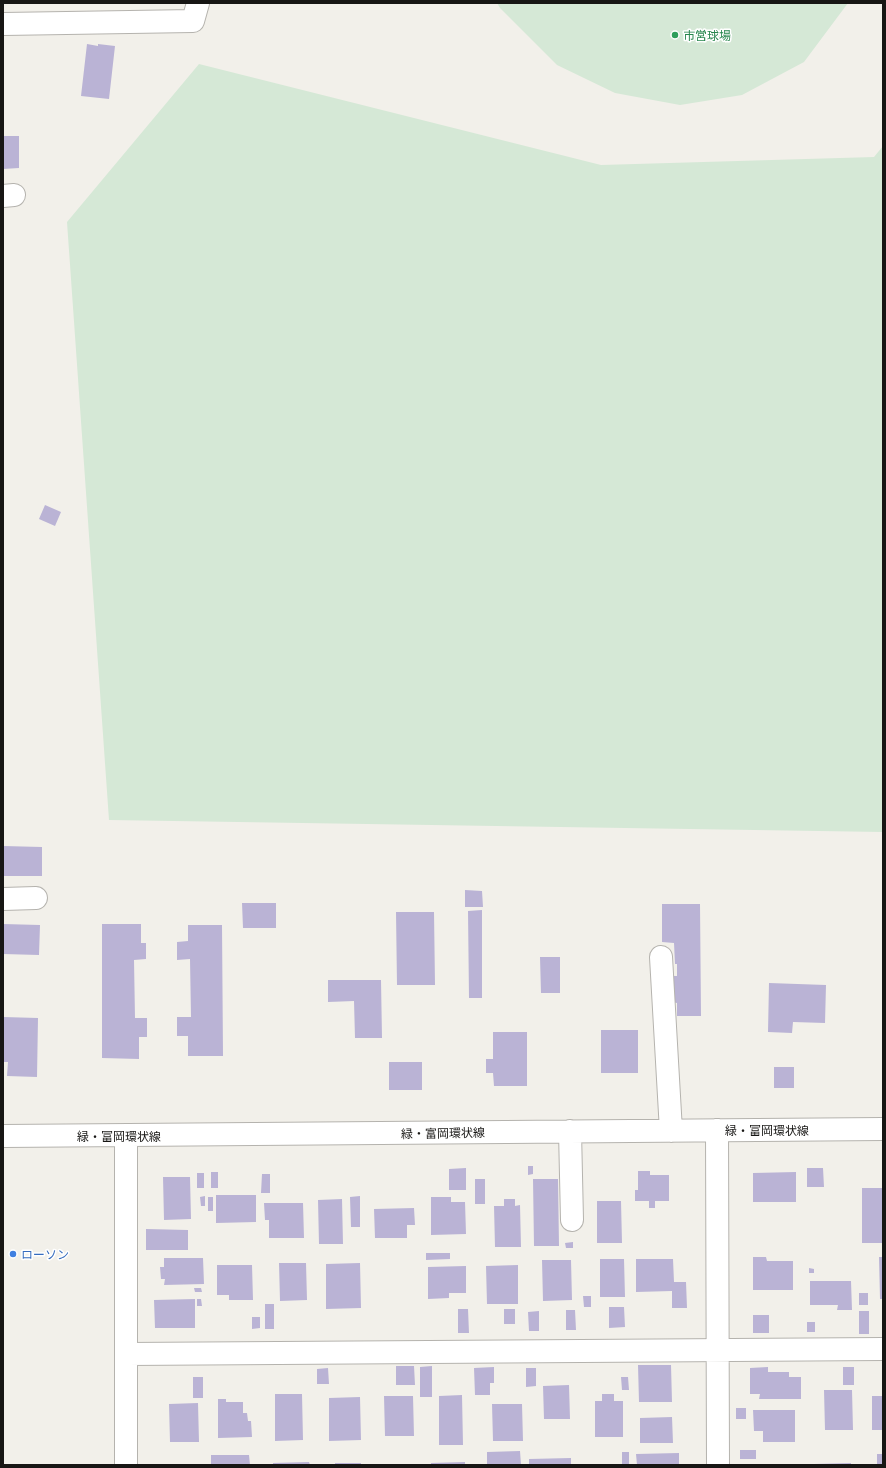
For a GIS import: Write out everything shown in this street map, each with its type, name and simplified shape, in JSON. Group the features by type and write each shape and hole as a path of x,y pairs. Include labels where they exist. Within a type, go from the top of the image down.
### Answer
{"street":[{"path":"3,24 193,21 198,3"},
{"path":"3,899 36,898"},
{"path":"661,957 671,1131"},
{"name":"緑・富岡環状線","path":"3,1136 883,1129"},
{"path":"717,1130 718,1465"},
{"path":"570,1131 572,1220"},
{"path":"126,1136 126,1465"},
{"path":"127,1354 883,1349"}],"green space":[{"name":"市営球場","path":"497,3 848,3 804,62 742,95 680,105 615,93 557,65 500,8"},
{"path":"199,64 601,165 874,157 883,146 883,832 109,820 67,222"}],"building":[{"path":"87,44 98,46 98,44 115,46 109,99 81,96"},
{"path":"3,136 19,136 19,168 3,169"},
{"path":"45,505 61,512 55,526 39,519"},
{"path":"3,846 42,847 42,876 3,876"},
{"path":"465,890 482,891 483,907 465,907"},
{"path":"242,903 276,903 276,928 243,928"},
{"path":"662,904 700,904 701,1016 677,1016 677,1003 672,1002 672,976 677,976 677,964 675,964 674,943 662,942"},
{"path":"482,910 482,998 469,998 468,911"},
{"path":"396,912 434,912 435,985 397,985"},
{"path":"3,924 40,925 39,955 3,954"},
{"path":"102,924 141,924 141,943 146,943 146,959 134,960 135,1018 147,1018 147,1037 139,1037 139,1059 102,1058"},
{"path":"188,925 222,925 223,1056 188,1056 188,1036 177,1036 177,1017 191,1017 190,959 177,960 177,942 188,941"},
{"path":"540,957 560,957 560,993 541,993"},
{"path":"328,980 381,980 382,1038 355,1038 354,1001 328,1002"},
{"path":"769,983 826,985 825,1023 793,1022 792,1033 768,1032"},
{"path":"3,1017 38,1018 37,1077 7,1076 8,1062 3,1062"},
{"path":"601,1030 638,1030 638,1073 601,1073"},
{"path":"493,1032 527,1032 527,1086 494,1086 493,1073 486,1073 486,1059 493,1059"},
{"path":"389,1062 422,1062 422,1090 389,1090"},
{"path":"774,1067 794,1067 794,1088 774,1088"},
{"path":"528,1166 533,1166 533,1174 528,1175"},
{"path":"466,1168 466,1190 449,1190 449,1169"},
{"path":"807,1168 823,1168 824,1187 807,1187"},
{"path":"638,1171 650,1171 650,1175 669,1175 669,1201 655,1201 655,1208 649,1208 649,1201 635,1201 635,1190 638,1190"},
{"path":"211,1172 218,1172 218,1188 211,1188"},
{"path":"796,1172 796,1202 753,1202 753,1173"},
{"path":"197,1173 204,1173 204,1188 197,1188"},
{"path":"262,1174 270,1174 270,1193 261,1193"},
{"path":"163,1177 190,1177 191,1219 164,1220"},
{"path":"475,1179 485,1179 485,1204 475,1204"},
{"path":"533,1179 558,1179 559,1246 534,1246"},
{"path":"862,1188 883,1188 883,1243 862,1243"},
{"path":"216,1195 256,1195 256,1222 216,1223"},
{"path":"205,1196 205,1206 201,1206 200,1197"},
{"path":"360,1196 360,1227 351,1227 350,1197"},
{"path":"208,1197 213,1197 213,1211 208,1211"},
{"path":"431,1197 451,1197 451,1202 465,1202 466,1234 431,1235"},
{"path":"342,1199 343,1244 319,1244 318,1200"},
{"path":"504,1199 515,1199 515,1206 520,1205 521,1247 495,1247 494,1206 504,1206"},
{"path":"597,1201 621,1201 622,1243 597,1243"},
{"path":"264,1203 303,1203 304,1238 269,1238 269,1220 265,1220"},
{"path":"414,1208 415,1225 407,1225 407,1238 375,1238 374,1209"},
{"path":"146,1229 188,1230 188,1250 146,1250"},
{"path":"573,1242 573,1248 566,1248 565,1243"},
{"path":"426,1253 450,1253 450,1259 426,1260"},
{"path":"753,1257 766,1257 767,1261 793,1261 793,1290 753,1290"},
{"path":"879,1257 883,1257 883,1299 880,1299"},
{"path":"164,1258 203,1258 204,1284 164,1285 165,1279 161,1279 160,1267 164,1267"},
{"path":"600,1259 624,1259 625,1297 600,1297"},
{"path":"636,1259 673,1259 674,1282 686,1282 687,1308 672,1308 672,1291 636,1292"},
{"path":"542,1260 571,1260 572,1300 543,1301"},
{"path":"279,1263 306,1263 307,1300 280,1301"},
{"path":"360,1263 361,1308 326,1309 326,1264"},
{"path":"217,1265 252,1265 253,1300 229,1300 229,1295 217,1295"},
{"path":"518,1265 518,1304 487,1304 486,1266"},
{"path":"466,1266 466,1293 449,1293 449,1298 428,1299 428,1267"},
{"path":"809,1268 814,1269 814,1273 809,1273"},
{"path":"810,1281 851,1281 852,1310 837,1310 838,1305 810,1305"},
{"path":"194,1288 201,1288 202,1292 195,1292"},
{"path":"859,1293 868,1293 868,1305 859,1305"},
{"path":"583,1296 591,1296 591,1307 584,1307"},
{"path":"195,1299 195,1328 155,1328 154,1300"},
{"path":"197,1299 201,1299 202,1306 197,1306"},
{"path":"265,1304 274,1304 274,1329 265,1329"},
{"path":"609,1307 624,1307 625,1327 609,1328"},
{"path":"458,1309 468,1309 469,1333 458,1333"},
{"path":"504,1309 515,1309 515,1324 504,1324"},
{"path":"566,1310 575,1310 576,1330 566,1330"},
{"path":"539,1311 539,1331 529,1331 528,1312"},
{"path":"859,1311 869,1311 869,1334 859,1334"},
{"path":"753,1315 769,1315 769,1333 753,1333"},
{"path":"252,1317 260,1317 260,1328 252,1329"},
{"path":"807,1322 815,1322 815,1332 807,1332"},
{"path":"638,1365 671,1365 672,1402 639,1402"},
{"path":"396,1366 414,1366 415,1385 396,1385"},
{"path":"432,1366 432,1397 420,1397 420,1367"},
{"path":"494,1367 494,1383 490,1383 490,1395 475,1395 474,1368"},
{"path":"768,1367 768,1372 789,1372 789,1377 801,1377 801,1399 759,1399 760,1394 750,1394 750,1368"},
{"path":"843,1367 854,1367 854,1385 843,1385"},
{"path":"328,1368 329,1384 317,1384 317,1369"},
{"path":"526,1368 536,1368 536,1386 526,1387"},
{"path":"193,1377 203,1377 203,1398 193,1398"},
{"path":"621,1377 628,1377 629,1390 622,1390"},
{"path":"569,1385 570,1419 544,1419 543,1386"},
{"path":"824,1390 852,1390 853,1430 825,1430"},
{"path":"275,1394 302,1394 303,1440 275,1441"},
{"path":"602,1394 614,1394 614,1401 623,1401 623,1437 595,1437 595,1401 602,1401"},
{"path":"462,1395 463,1445 439,1445 439,1396"},
{"path":"384,1396 413,1396 414,1436 385,1436"},
{"path":"872,1396 883,1396 883,1430 872,1430"},
{"path":"360,1397 361,1440 329,1441 329,1398"},
{"path":"218,1399 226,1399 226,1402 243,1402 243,1413 247,1413 248,1421 251,1421 252,1437 218,1438"},
{"path":"198,1403 199,1442 170,1442 169,1404"},
{"path":"492,1404 522,1404 523,1441 493,1441"},
{"path":"736,1408 746,1408 746,1419 736,1419"},
{"path":"753,1410 795,1410 795,1442 763,1442 763,1431 754,1431"},
{"path":"672,1417 673,1443 640,1443 640,1418"},
{"path":"740,1450 756,1450 756,1459 740,1459"},
{"path":"520,1451 521,1465 487,1465 487,1452"},
{"path":"622,1452 629,1452 629,1465 622,1465"},
{"path":"679,1453 679,1465 637,1465 636,1454"},
{"path":"877,1454 883,1454 883,1465 877,1465"},
{"path":"211,1455 249,1455 250,1465 211,1465"},
{"path":"571,1458 571,1465 529,1465 529,1459"},
{"path":"309,1462 310,1465 273,1465 273,1463"},
{"path":"465,1462 465,1465 431,1465 431,1463"},
{"path":"335,1463 361,1463 361,1465 335,1465"},
{"path":"851,1463 851,1465 814,1465 814,1464"}],"place":[{"name":"市営球場","path":"675,35"},
{"name":"ローソン","path":"13,1254"}]}
